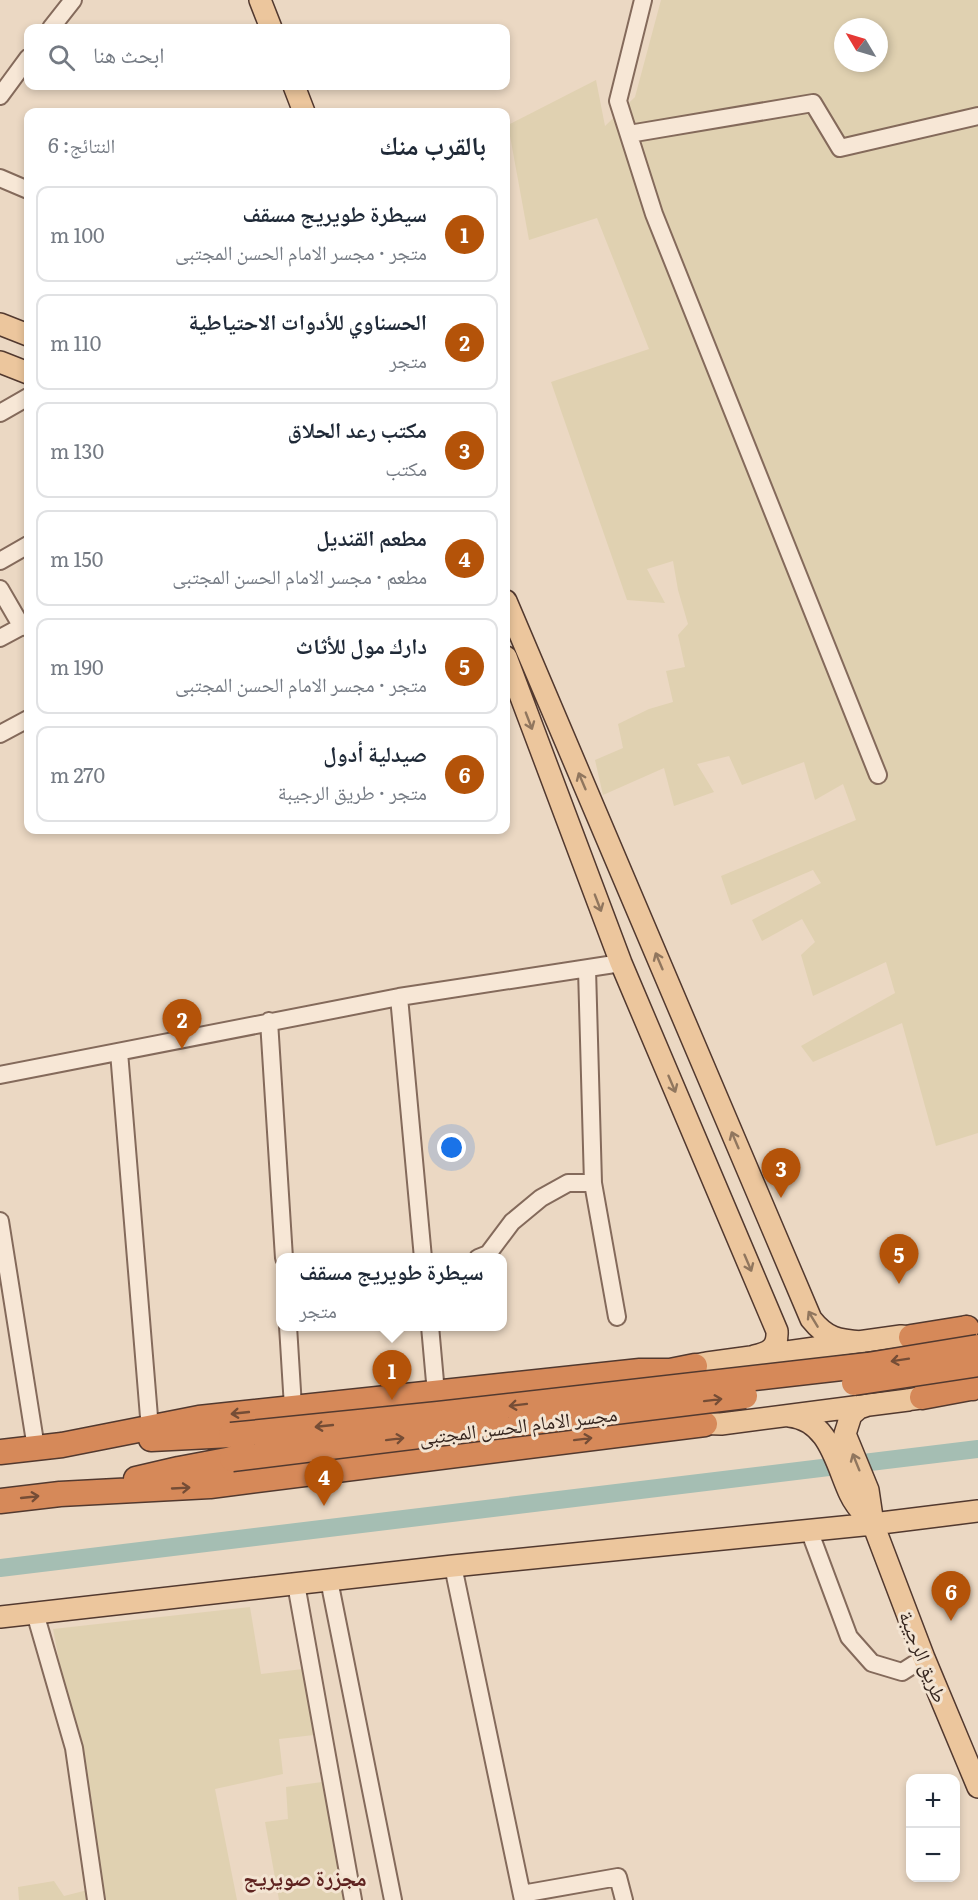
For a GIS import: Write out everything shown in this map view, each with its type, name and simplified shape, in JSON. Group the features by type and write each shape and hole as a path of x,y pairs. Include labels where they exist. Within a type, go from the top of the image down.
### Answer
{"highway":[{"path":"974,1333 960,1331 948,1347 946,1360 955,1378 966,1386 975,1387"},
{"path":"911,1337 974,1333"},
{"name":"مجسر الامام الحسن المجتبى","path":"60,1494 232,1447 462,1412 868,1365 974,1333"},
{"name":"مجسر الامام الحسن المجتبى","path":"62,1445 133,1439 182,1439 232,1447 872,1381 978,1364"},
{"path":"0,1452 62,1445 199,1418 640,1371 670,1371 695,1366"},
{"path":"640,1371 659,1381 667,1394 665,1415 662,1421 650,1431"},
{"path":"922,1396 975,1387"},
{"path":"0,1501 60,1494 210,1486 705,1424"}],"main road":[{"path":"260,0 269,24"},
{"path":"296,90 302,108"},
{"path":"0,324 24,333"},
{"path":"0,362 24,371"},
{"path":"510,610 812,1319 828,1336 840,1340 862,1342"},
{"path":"510,672 621,963 777,1331 778,1340 772,1350 764,1354 695,1366 683,1377 679,1390 681,1403 693,1419 705,1424 721,1424 908,1400 922,1396 934,1387 940,1374 939,1359 932,1347 926,1342 911,1337 754,1356"},
{"path":"786,1415 808,1421 820,1431 836,1438 851,1415 859,1408 868,1405"},
{"name":"طريق الرجيبة","path":"836,1438 873,1524 924,1658 973,1762 978,1787"},
{"path":"0,1617 453,1566 873,1524 978,1511"}],"street":[{"path":"54,24 73,0"},
{"path":"643,0 618,101 654,214 878,775"},
{"path":"0,96 24,63"},
{"path":"629,134 813,103 840,148 978,116"},
{"path":"0,178 24,188"},
{"path":"0,413 24,399"},
{"path":"0,561 24,547"},
{"path":"0,590 24,624"},
{"path":"0,638 24,626"},
{"path":"0,734 24,722"},
{"path":"0,1075 399,997 621,963"},
{"path":"587,969 593,1183 616,1317"},
{"path":"399,997 423,1253"},
{"path":"269,1021 284,1253"},
{"path":"119,1052 150,1429"},
{"path":"489,1253 512,1222 541,1198 568,1183 593,1183"},
{"path":"0,1221 36,1448"},
{"path":"288,1331 293,1407"},
{"path":"430,1331 436,1393"},
{"path":"809,1530 849,1637 873,1663 902,1672 924,1658"},
{"path":"453,1566 522,1897 618,1877 624,1900"},
{"path":"329,1580 393,1900"},
{"path":"296,1584 353,1900"},
{"path":"35,1613 74,1748 96,1900"}],"shaded area":[{"path":"661,0 978,0 978,1133 936,1146 902,1023 813,1062 801,1046 895,993 886,962 813,996 801,955 815,942 802,919 762,941 752,920 821,883 813,870 731,905 721,876 856,820 843,784 815,800 804,762 742,785 729,756 697,764 714,792 674,806 664,768 603,795 595,760 623,748 618,724 649,709 673,702 666,671 685,667 678,635 688,624 678,590 673,561 647,569 665,603 627,600 551,382 649,349 597,218 529,240 510,136 510,124 596,80 605,126 635,97"},
{"path":"250,1607 261,1674 303,1669 314,1735 279,1739 283,1774 215,1789 237,1900 19,1900 18,1887 54,1881 64,1896 103,1886 53,1629"},
{"path":"322,1782 344,1900 279,1900 265,1822 288,1819 286,1787"}],"waterway":[{"path":"0,1568 978,1449"}],"place":[{"name":"الحسناوي للأدوات الاحتياطية","path":"182,1049"},
{"name":"مكتب رعد الحلاق","path":"781,1198"},
{"name":"دارك مول للأثاث","path":"899,1284"},
{"name":"سيطرة طويريج مسقف","path":"392,1400"},
{"name":"مطعم القنديل","path":"324,1506"},
{"name":"صيدلية أدول","path":"951,1621"}],"district":[{"name":"مجزرة صويريج","path":"305,1876"}]}
